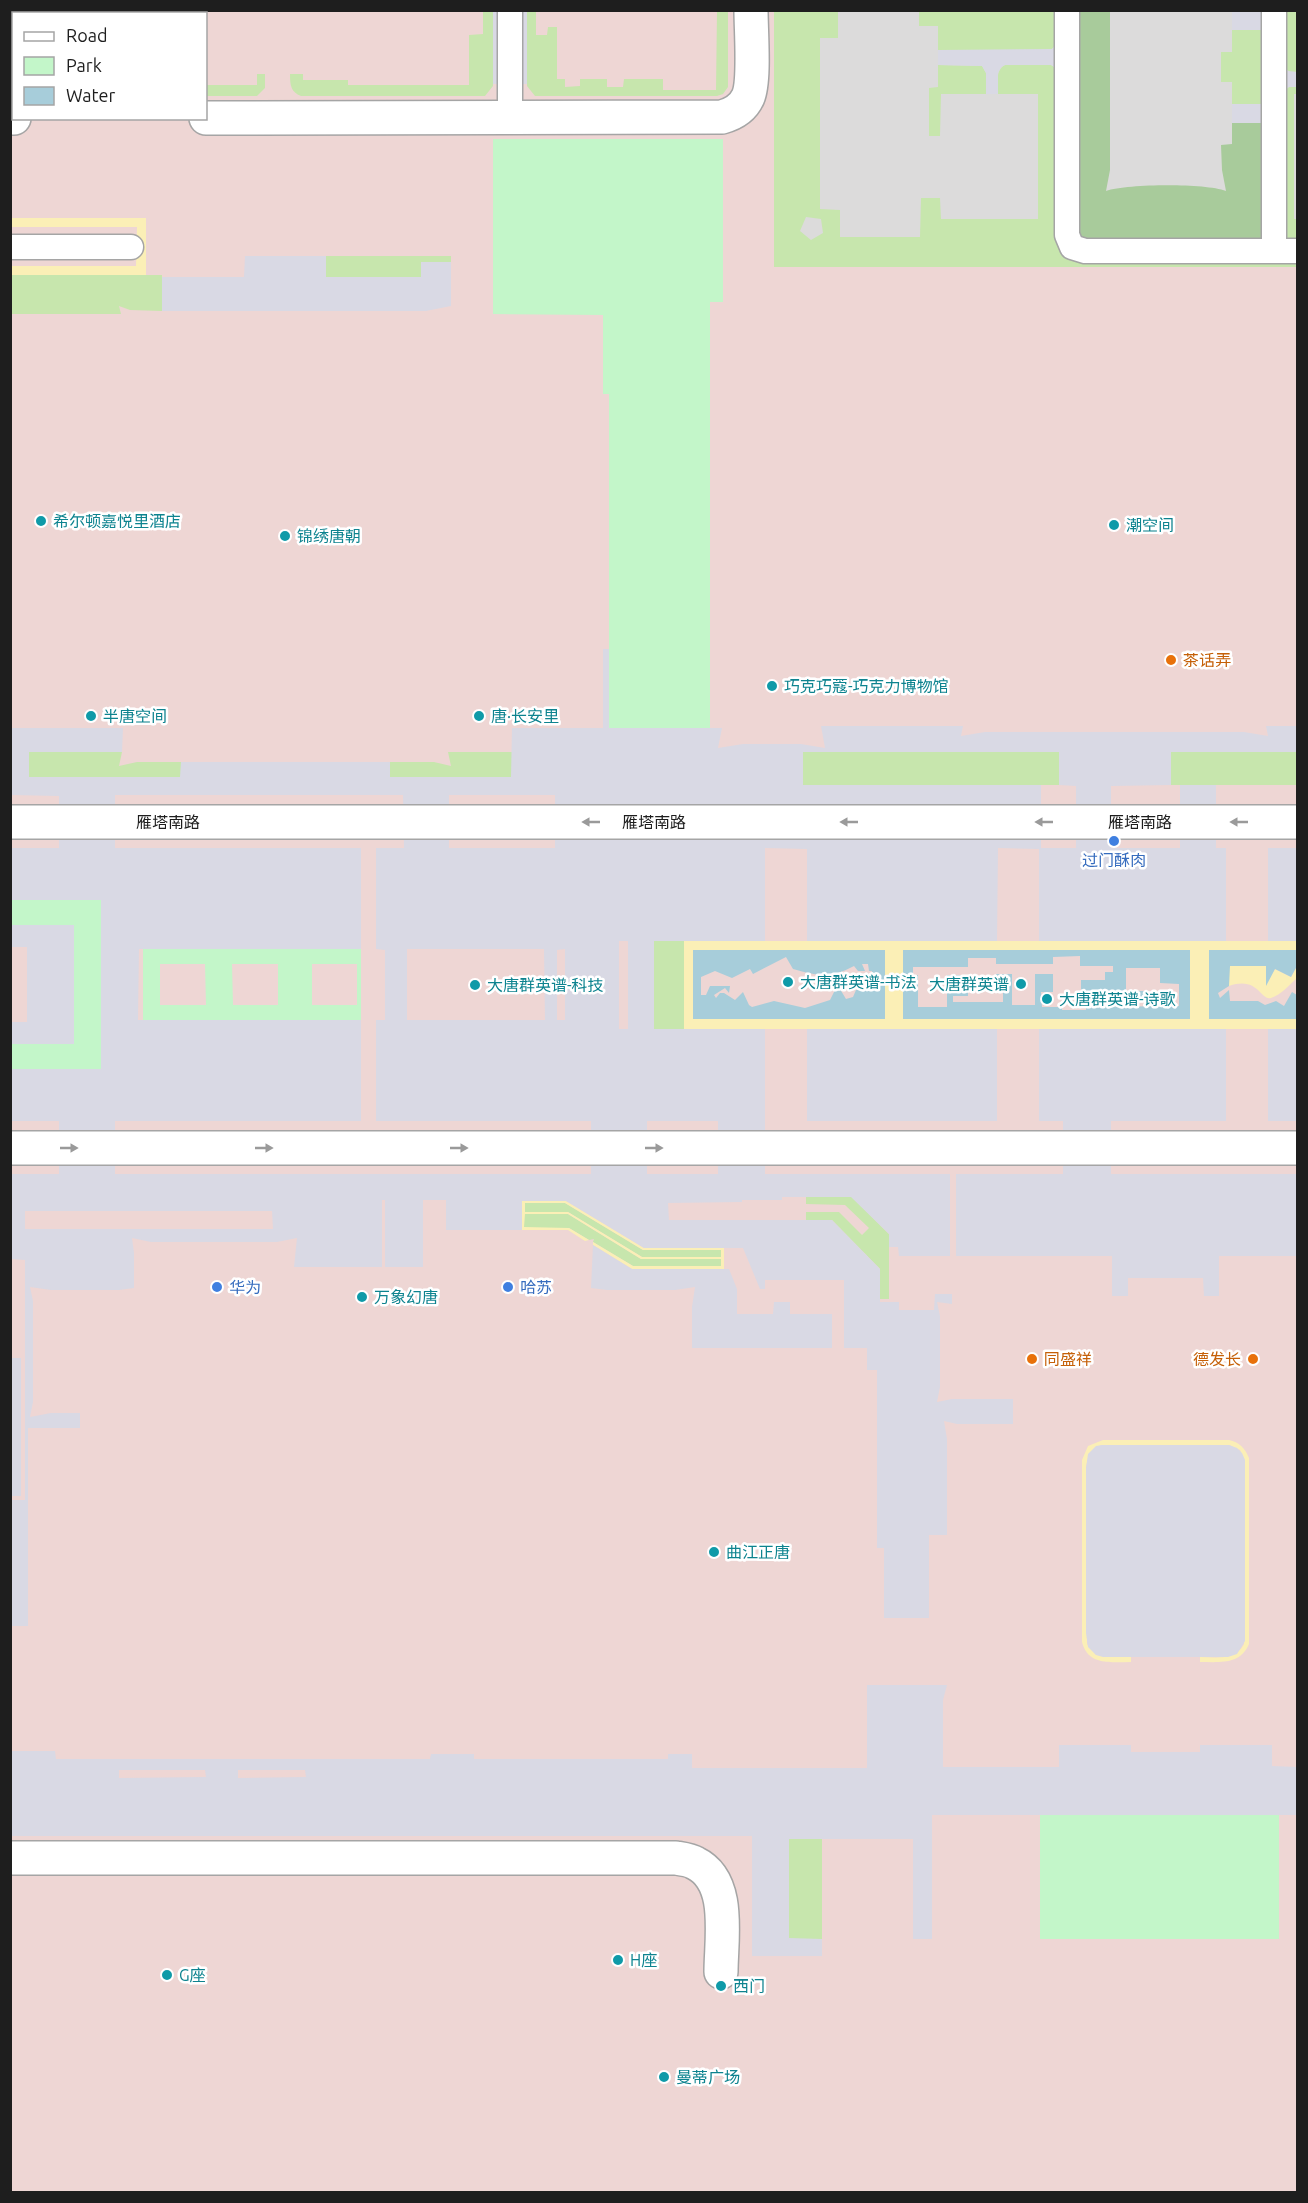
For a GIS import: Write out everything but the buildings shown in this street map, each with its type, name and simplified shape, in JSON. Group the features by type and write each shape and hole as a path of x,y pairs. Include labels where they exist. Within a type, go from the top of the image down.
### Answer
{"street":[{"path":"207,118 716,118 735,112 745,102 750,90 751,10"},
{"name":"雁塔南路","path":"10,822 1298,822"},
{"path":"10,1148 1298,1148"},
{"path":"10,1858 676,1858 694,1862 708,1872 718,1886 721,1903 721,1972"}],"lane":[{"path":"510,10 510,118"},
{"path":"1067,10 1067,235 1072,247 1085,251 1286,251 1274,10"},
{"path":"10,247 131,247"}],"shaded area":[{"path":"11,11 774,11 774,267 1297,267 1297,2192 11,2192"},
{"path":"493,11 527,11 527,84 493,84"},
{"path":"774,11 1297,11 1297,267 774,267"},
{"path":"1058,11 1076,11 1076,237 1078,241 1086,245 1255,245 1262,242 1265,235 1265,123 1232,123 1232,104 1265,104 1265,30 1232,30 1232,11 1282,11 1282,65 1288,71 1298,72 1297,87 1289,87 1282,93 1282,238 1288,244 1297,245 1297,257 1083,257 1073,255 1064,249 1058,238 1057,69 1051,65 1005,65 998,73 998,94 986,94 986,73 982,66 938,65 938,50 1052,49 1058,42"},
{"path":"245,256 326,256 326,277 421,277 421,262 451,262 451,306 426,311 162,311 162,277 244,277"},
{"path":"603,649 609,649 609,728 722,728 718,748 743,744 801,744 825,748 821,726 963,726 961,736 985,732 1244,732 1268,736 1266,726 1297,726 1297,752 1171,752 1171,785 1111,786 1111,848 1180,848 1180,785 1216,785 1216,848 1226,848 1226,941 1039,941 1039,849 998,848 997,941 807,941 807,849 765,848 765,941 654,941 654,1029 765,1029 765,1174 950,1174 950,1256 899,1256 898,1247 889,1247 889,1234 851,1197 782,1197 782,1200 668,1203 669,1220 832,1220 880,1269 880,1302 899,1302 899,1310 934,1310 935,1294 952,1294 952,1304 937,1302 940,1316 940,1387 937,1402 952,1399 1013,1399 1013,1424 957,1424 944,1421 947,1439 947,1535 929,1535 929,1618 884,1618 884,1548 877,1548 877,1370 867,1370 867,1348 844,1348 844,1280 765,1280 765,1289 760,1289 743,1248 644,1248 566,1201 522,1201 522,1230 446,1230 446,1200 423,1200 423,1267 385,1267 385,1200 382,1200 382,1267 294,1267 297,1238 277,1242 151,1242 132,1238 134,1288 51,1290 30,1287 33,1301 33,1402 30,1417 51,1413 80,1413 80,1428 28,1428 28,1626 11,1626 11,1500 25,1500 25,1260 11,1259 11,1174 59,1174 59,1121 11,1121 11,1069 101,1069 101,900 11,900 11,848 59,848 59,796 11,795 11,728 123,728 122,752 29,752 29,777 180,777 181,762 390,762 390,777 511,777 512,728 603,728","holes":["803,752 1059,752 1059,785 1076,786 1076,848 1041,848 1041,785 803,785","115,795 403,795 404,848 376,848 376,949 385,950 385,1020 376,1020 376,1121 591,1121 591,1174 115,1174 115,1121 361,1121 361,1020 138,1020 139,949 361,949 361,848 115,848","449,795 555,795 555,848 449,848","619,941 628,941 628,1029 619,1029","407,949 544,949 545,1020 407,1020","565,949 565,1020 557,1020 557,950","647,1121 718,1121 718,1174 647,1174","25,1211 272,1211 273,1229 25,1229"]},
{"path":"1268,848 1297,848 1297,941 1268,941"},
{"path":"10,925 74,925 74,1044 11,1044 11,1022 27,1022 27,947 11,947"},
{"path":"807,1029 997,1029 997,1121 807,1121"},
{"path":"1039,1029 1226,1029 1226,1121 1111,1121 1111,1174 1297,1174 1297,1256 1219,1256 1219,1296 1204,1296 1203,1278 1128,1278 1128,1296 1112,1296 1112,1256 956,1256 956,1174 1063,1174 1063,1121 1039,1121"},
{"path":"1268,1029 1297,1029 1297,1121 1268,1121"},
{"path":"593,1245 632,1269 729,1269 737,1289 737,1314 773,1314 774,1302 790,1302 790,1314 832,1314 832,1348 692,1348 692,1307 695,1287 675,1290 591,1288"},
{"path":"10,1358 21,1358 21,1496 11,1496"},
{"path":"1229,1445 1242,1453 1245,1460 1245,1641 1237,1654 1228,1657 1103,1657 1096,1655 1088,1647 1086,1633 1086,1468 1088,1454 1096,1446"},
{"path":"867,1685 947,1685 943,1700 943,1767 1059,1767 1059,1745 1131,1745 1131,1752 1200,1752 1200,1745 1272,1745 1272,1766 1297,1767 1297,1815 932,1815 932,1939 913,1939 913,1839 789,1839 789,1938 822,1939 822,1956 752,1956 752,1836 11,1836 11,1751 55,1751 56,1759 430,1759 431,1754 474,1754 474,1759 668,1759 668,1754 692,1754 692,1768 867,1768","holes":["119,1770 205,1770 206,1777 119,1778","238,1770 305,1770 306,1777 238,1778"]}],"green space":[{"path":"483,11 493,11 493,86 485,96 301,96 292,88 290,74 303,74 303,80 348,80 348,85 469,85 469,35 483,34"},
{"path":"527,11 536,11 536,35 547,35 548,27 557,27 557,79 565,79 565,87 580,86 580,79 607,79 607,87 623,87 624,79 663,79 663,90 716,90 717,11 728,11 728,87 723,94 717,96 535,96 527,86"},
{"path":"774,11 838,11 838,38 820,38 820,209 840,210 840,237 920,237 921,198 940,198 941,219 1038,219 1038,94 998,94 998,77 1005,65 1051,65 1055,67 1058,238 1297,257 1297,267 774,267","holes":["806,217 821,219 823,233 811,240 800,231"]},
{"path":"919,11 1058,11 1057,46 1050,50 938,50 938,26 919,26"},
{"path":"1076,11 1110,11 1110,170 1106,191 1166,185 1215,188 1226,191 1221,145 1232,144 1232,123 1265,123 1263,240 1078,241"},
{"path":"1282,11 1297,11 1297,72 1290,72 1284,68"},
{"path":"1232,30 1265,30 1265,104 1232,104 1232,82 1221,82 1221,52 1232,52"},
{"path":"938,65 982,66 986,73 986,94 941,94 940,136 929,136 929,88 938,87"},
{"path":"257,74 265,74 265,88 257,96 207,96 207,85 257,85"},
{"path":"1297,87 1297,94 1294,94 1294,219 1297,219 1297,245 1285,241 1285,89"},
{"path":"493,139 723,139 723,302 710,302 710,728 609,728 609,394 603,394 603,315 493,314"},
{"path":"326,256 451,256 451,262 422,263 421,277 326,277"},
{"path":"10,275 162,275 162,311 130,310 119,306 121,314 11,314"},
{"path":"29,752 122,752 119,766 137,762 181,762 181,777 29,777"},
{"path":"448,752 512,752 512,777 390,777 390,762 434,762 451,766"},
{"path":"802,752 1059,752 1059,785 802,785"},
{"path":"1171,752 1297,752 1297,785 1171,785"},
{"path":"10,900 101,900 101,1069 11,1069 11,1044 74,1044 74,925 11,925"},
{"path":"654,941 684,941 684,1029 654,1029"},
{"path":"143,949 361,949 361,1020 143,1020","holes":["160,964 205,964 206,1005 160,1005","232,964 278,964 278,1005 233,1005","312,964 357,964 357,1005 312,1005"]},
{"path":"806,1197 852,1197 889,1234 889,1299 880,1299 880,1269 832,1220 806,1220 806,1212 839,1212 862,1235 869,1228 845,1205 806,1204"},
{"path":"524,1203 565,1203 643,1250 721,1250 721,1257 642,1257 568,1212 524,1212"},
{"path":"524,1214 568,1214 641,1259 721,1259 721,1266 633,1266 593,1242 594,1239 589,1240 569,1228 524,1228"},
{"path":"1040,1815 1279,1815 1279,1939 1040,1939"},
{"path":"789,1839 822,1839 822,1939 789,1939"}],"sand":[{"path":"10,218 146,218 146,275 11,275 11,266 136,266 137,227 11,227"},
{"path":"684,941 1297,941 1297,950 1209,950 1209,1019 1297,1019 1297,1029 684,1029","holes":["694,950 885,950 884,1019 693,1019","903,950 1190,950 1189,1019 903,1019"]},
{"path":"1229,966 1266,966 1266,984 1275,969 1291,977 1297,966 1297,978 1278,994 1267,998 1253,986 1247,984 1229,986"},
{"path":"522,1201 566,1201 644,1248 724,1248 724,1269 632,1269 593,1245 593,1242 633,1266 721,1266 721,1259 641,1259 568,1214 525,1214 524,1227 569,1228 589,1240 585,1241 568,1230 522,1230","holes":["525,1203 565,1203 643,1250 721,1250 721,1257 642,1257 568,1212 525,1212"]},
{"path":"1103,1440 1229,1440 1239,1444 1246,1451 1249,1458 1249,1644 1240,1656 1229,1661 1200,1662 1200,1657 1231,1656 1244,1644 1245,1461 1240,1450 1229,1445 1102,1445 1092,1451 1086,1468 1087,1644 1096,1655 1131,1657 1131,1662 1101,1661 1089,1655 1085,1650 1082,1642 1082,1460 1088,1446"}],"water":[{"path":"693,950 885,950 885,1019 693,1019","holes":["786,957 793,969 831,975 854,966 858,971 865,971 862,964 868,964 869,971 872,971 872,990 856,990 853,997 846,999 840,989 836,988 830,1000 805,1008 774,1001 752,1007 743,992 735,1000 724,993 720,993 716,998 714,995 725,988 729,993 730,986 710,986 706,995 701,995 701,977 715,971 732,978 750,969 753,974"]},
{"path":"903,950 1190,950 1190,1019 903,1019","holes":["1080,956 1080,966 1113,966 1113,972 1105,972 1105,980 1081,980 1081,992 1086,992 1086,997 1148,997 1148,991 1126,991 1126,968 1160,968 1160,983 1179,984 1179,1006 1086,1007 1086,1010 1042,1007 1041,992 1053,992 1053,974 1035,974 1035,1005 1012,1005 1012,974 996,974 996,981 1009,981 1009,988 1003,988 1003,1002 953,1002 953,996 968,996 968,988 950,988 949,981 968,981 968,975 947,975 947,1007 918,1007 918,975 913,975 913,967 968,967 968,958 996,958 996,964 1053,964 1053,957"]},
{"path":"1209,950 1297,950 1297,966 1291,977 1275,969 1266,986 1266,966 1230,966 1229,986 1218,993 1220,998 1229,990 1230,1001 1258,1001 1265,1005 1276,1001 1284,1006 1292,992 1297,995 1297,1019 1209,1019"}],"place":[{"name":"希尔顿嘉悦里酒店","path":"41,521"},
{"name":"潮空间","path":"1114,525"},
{"name":"锦绣唐朝","path":"285,536"},
{"name":"茶话弄","path":"1171,660"},
{"name":"巧克巧蔻-巧克力博物馆","path":"772,686"},
{"name":"半唐空间","path":"91,716"},
{"name":"唐·长安里","path":"479,716"},
{"name":"过门酥肉","path":"1114,841"},
{"name":"大唐群英谱-书法","path":"788,982"},
{"name":"大唐群英谱","path":"1021,984"},
{"name":"大唐群英谱-科技","path":"475,985"},
{"name":"大唐群英谱-诗歌","path":"1047,999"},
{"name":"华为","path":"217,1287"},
{"name":"哈苏","path":"508,1287"},
{"name":"万象幻唐","path":"362,1297"},
{"name":"同盛祥","path":"1032,1359"},
{"name":"德发长","path":"1253,1359"},
{"name":"曲江正唐","path":"714,1552"},
{"name":"H座","path":"618,1960"},
{"name":"G座","path":"167,1975"},
{"name":"西门","path":"721,1986"},
{"name":"曼蒂广场","path":"664,2077"}]}
